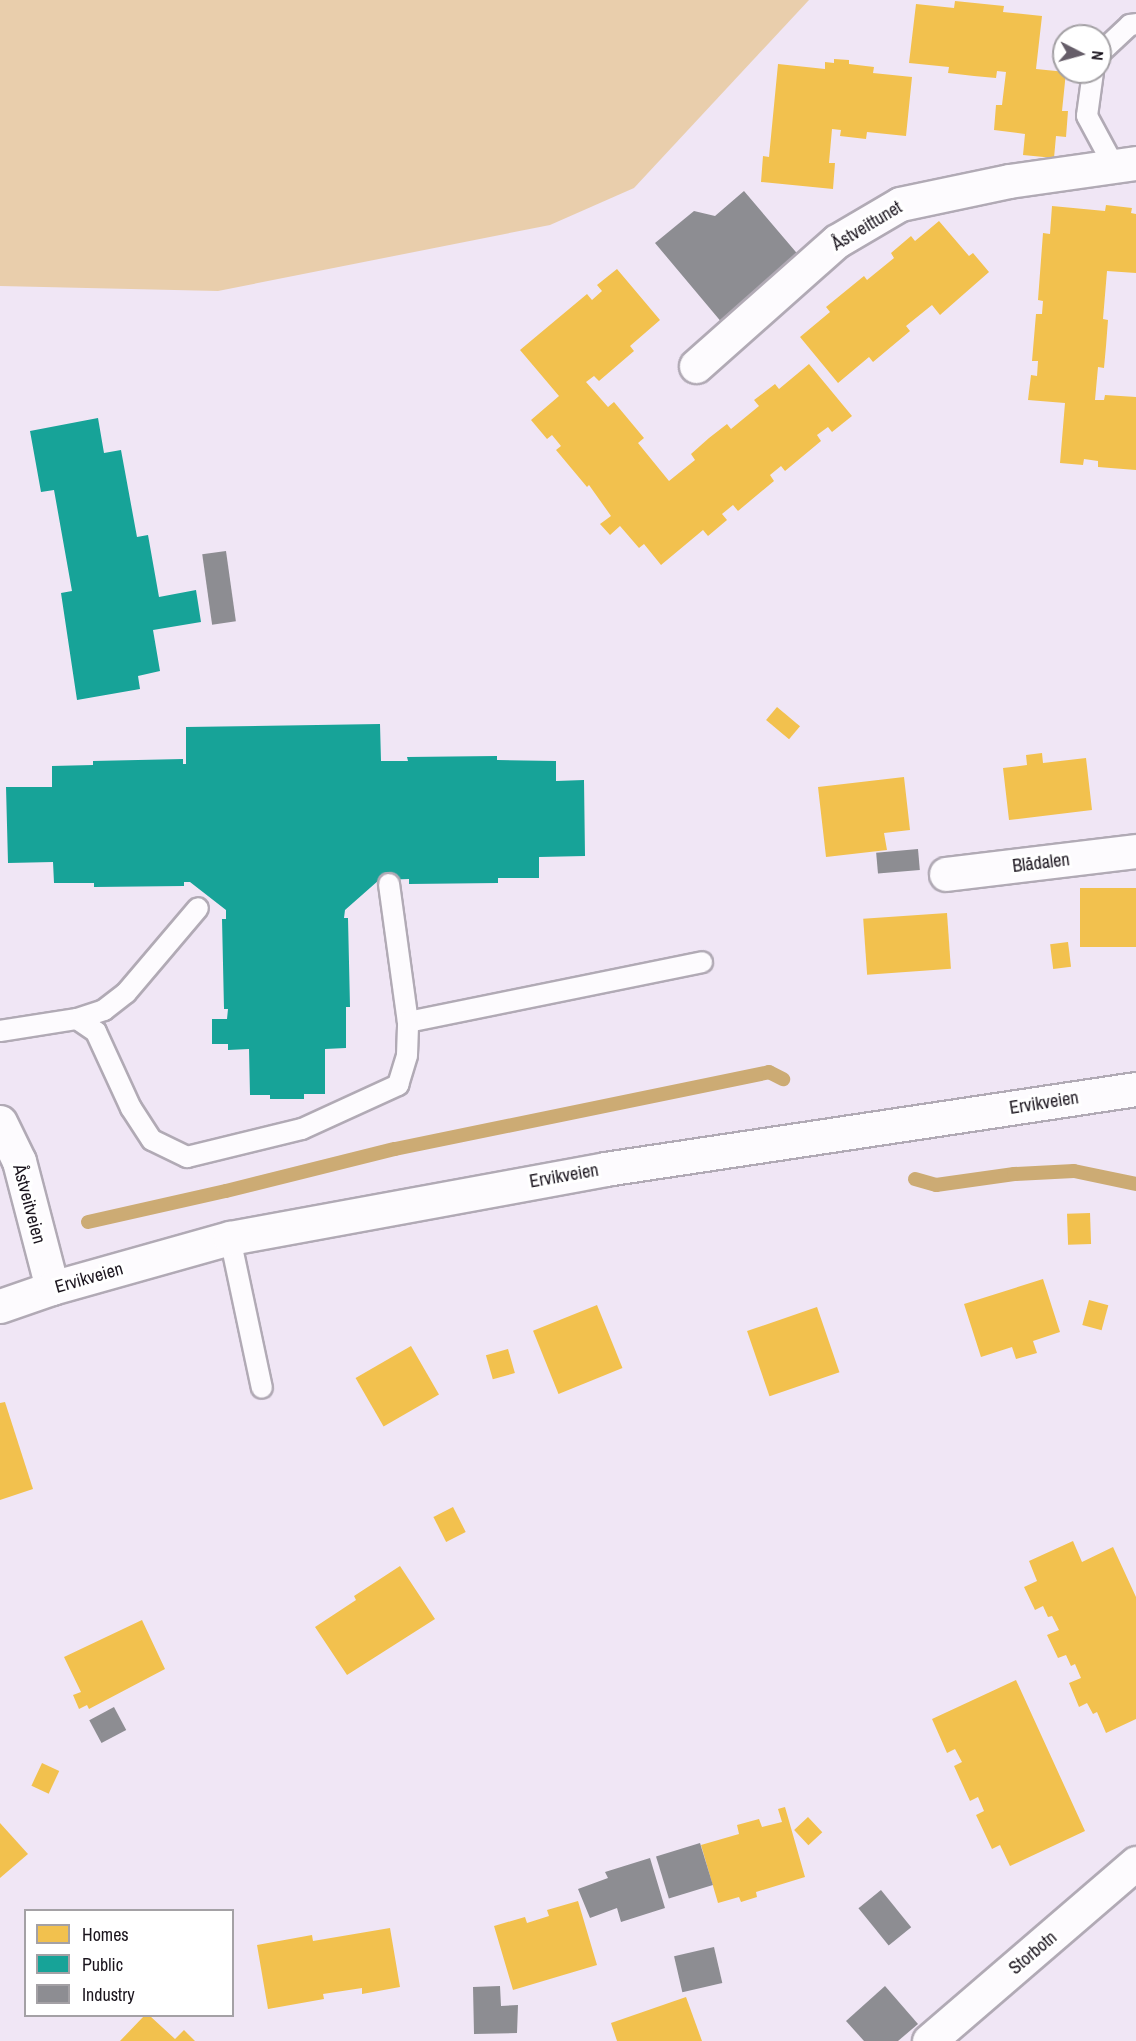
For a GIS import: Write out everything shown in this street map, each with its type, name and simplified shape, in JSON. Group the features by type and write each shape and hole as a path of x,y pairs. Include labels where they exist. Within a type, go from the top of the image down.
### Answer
{"main road":[{"name":"Åstveittunet","path":"696,366 837,241 900,204 1009,181 1125,165"},
{"name":"Blådalen","path":"946,874 1136,851"},
{"name":"Ervikveien","path":"0,1306 52,1288 230,1238 605,1169 1136,1089"},
{"name":"Åstveitveien","path":"0,1122 19,1161 52,1288"},
{"name":"Storbotn","path":"929,2041 1136,1863"}],"lane":[{"path":"1112,41 1122,31 1136,24"},
{"name":"Åstveittunet","path":"1091,84 1087,116 1125,165"},
{"path":"77,1019 96,1032 131,1108 152,1140 187,1157 302,1129 398,1084 407,1055 408,1022 389,884"},
{"path":"0,1031 77,1019 104,1010 126,993 198,908"},
{"path":"408,1022 702,962"},
{"path":"230,1238 262,1388"}],"shaded area":[{"path":"0,0 809,0 634,188 550,225 218,291 0,286"}],"building: Homes":[{"path":"955,1 1004,6 1003,12 1042,16 1036,69 1052,71 1052,84 1065,84 1062,111 1068,111 1066,137 1056,136 1054,158 1023,155 1025,134 994,130 996,105 1002,105 1006,72 997,71 996,78 974,76 948,73 949,67 909,63 916,4 954,8"},
{"path":"834,59 849,60 849,64 874,67 873,73 912,77 906,136 867,132 866,139 840,136 841,130 832,129 829,163 835,163 833,189 761,182 763,156 769,157 778,64 825,69 825,62 834,63"},
{"path":"1106,205 1132,208 1131,213 1136,214 1136,273 1107,271 1103,319 1108,320 1104,368 1098,367 1095,400 1104,400 1105,395 1136,397 1136,470 1098,467 1098,461 1084,459 1083,465 1060,463 1065,403 1028,400 1031,375 1037,376 1038,361 1032,361 1036,314 1042,314 1043,301 1038,300 1043,233 1050,234 1052,206 1105,211"},
{"path":"939,221 969,256 973,253 989,272 940,315 932,305 906,326 910,331 873,362 869,357 838,383 800,337 830,312 826,307 864,276 867,280 894,258 891,253 911,236 915,241"},
{"path":"617,269 660,320 630,346 634,351 599,381 594,376 586,382 608,407 614,402 644,438 638,443 669,481 695,460 691,454 709,438 727,424 731,429 759,406 754,400 775,384 779,389 809,364 852,416 832,432 828,427 817,435 821,441 785,471 781,466 770,475 774,481 738,511 733,505 722,514 727,520 708,536 703,530 661,565 644,544 639,548 620,526 610,535 600,524 611,516 589,485 587,487 556,450 561,446 552,435 547,439 531,420 559,396 520,350 587,294 592,300 602,291 597,285"},
{"path":"777,707 800,726 789,739 766,720"},
{"path":"1042,753 1043,763 1086,758 1092,810 1009,820 1003,768 1027,765 1026,755"},
{"path":"904,777 910,830 884,833 887,850 826,857 818,787"},
{"path":"1080,888 1136,888 1136,947 1080,947"},
{"path":"947,913 951,969 867,975 863,919"},
{"path":"1068,942 1071,967 1053,969 1050,944"},
{"path":"1090,1213 1091,1244 1068,1245 1067,1214"},
{"path":"1043,1279 1060,1332 1033,1341 1037,1353 1016,1359 1012,1347 981,1357 964,1304"},
{"path":"1089,1300 1108,1305 1102,1330 1082,1325"},
{"path":"597,1305 622,1368 558,1394 533,1331"},
{"path":"817,1307 839,1372 769,1396 747,1331"},
{"path":"411,1346 439,1394 384,1426 356,1378"},
{"path":"508,1349 515,1373 493,1379 486,1355"},
{"path":"5,1402 33,1489 0,1500 0,1403"},
{"path":"453,1507 466,1532 446,1542 433,1517"},
{"path":"1073,1541 1082,1562 1113,1547 1136,1597 1136,1719 1106,1733 1097,1712 1093,1714 1087,1703 1079,1707 1069,1683 1081,1678 1075,1664 1071,1666 1066,1655 1058,1658 1047,1635 1059,1630 1052,1616 1048,1617 1043,1606 1035,1610 1024,1587 1037,1581 1029,1561"},
{"path":"400,1566 435,1619 347,1675 315,1627 356,1600 354,1596"},
{"path":"142,1620 165,1669 89,1709 87,1705 79,1709 73,1695 81,1692 64,1657"},
{"path":"1016,1680 1085,1831 1010,1866 1000,1845 992,1849 976,1815 984,1811 978,1797 970,1801 954,1766 962,1762 955,1749 947,1753 932,1719"},
{"path":"42,1763 59,1771 49,1794 31,1786"},
{"path":"785,1807 805,1877 756,1892 757,1897 741,1902 739,1897 718,1903 701,1845 739,1834 737,1825 759,1819 762,1827 782,1822 778,1809"},
{"path":"808,1817 822,1832 808,1845 794,1830"},
{"path":"0,1823 28,1854 0,1878"},
{"path":"578,1901 597,1965 513,1990 494,1926 525,1917 527,1923 549,1916 547,1910"},
{"path":"390,1928 400,1987 362,1994 362,1988 323,1994 324,1999 268,2009 257,1945 312,1935 313,1941"},
{"path":"686,1997 702,2041 617,2041 611,2023"},
{"path":"143,2017 151,2017 175,2039 184,2030 195,2041 120,2041"}],"building: Public":[{"path":"98,418 104,453 121,450 137,537 148,535 159,597 196,590 201,622 153,630 160,671 138,676 140,689 77,700 61,593 72,591 54,490 41,492 30,431"},
{"path":"380,724 381,761 408,761 407,757 497,756 497,760 556,761 556,781 584,780 585,856 539,857 539,878 498,878 498,883 409,884 409,879 379,880 345,910 344,918 348,918 350,1007 346,1007 346,1048 325,1049 325,1094 304,1094 304,1099 270,1099 270,1095 250,1095 249,1049 228,1050 228,1044 212,1044 212,1019 227,1019 228,1009 224,1009 222,919 226,919 226,910 190,882 184,882 184,886 94,887 94,883 54,883 53,862 8,863 6,787 52,787 52,766 93,765 93,761 183,759 183,764 186,764 186,727"}],"building: Industry":[{"path":"744,191 801,258 723,324 655,243 694,211 715,216"},
{"path":"226,551 236,621 212,625 202,554"},
{"path":"918,849 920,870 878,874 876,853"},
{"path":"114,1707 126,1730 101,1743 89,1720"},
{"path":"700,1843 713,1885 669,1899 656,1856"},
{"path":"650,1858 665,1908 621,1922 617,1908 590,1918 578,1889 608,1878 605,1872"},
{"path":"881,1890 911,1927 889,1946 858,1908"},
{"path":"714,1947 722,1983 682,1992 674,1956"},
{"path":"500,1986 501,2006 518,2005 517,2033 474,2034 473,1987"},
{"path":"885,1986 918,2024 898,2041 864,2041 846,2021"}],"waterway":[{"path":"88,1222 395,1149 769,1072 783,1079"},
{"path":"915,1179 936,1185 1014,1174 1074,1171 1136,1184"}]}
